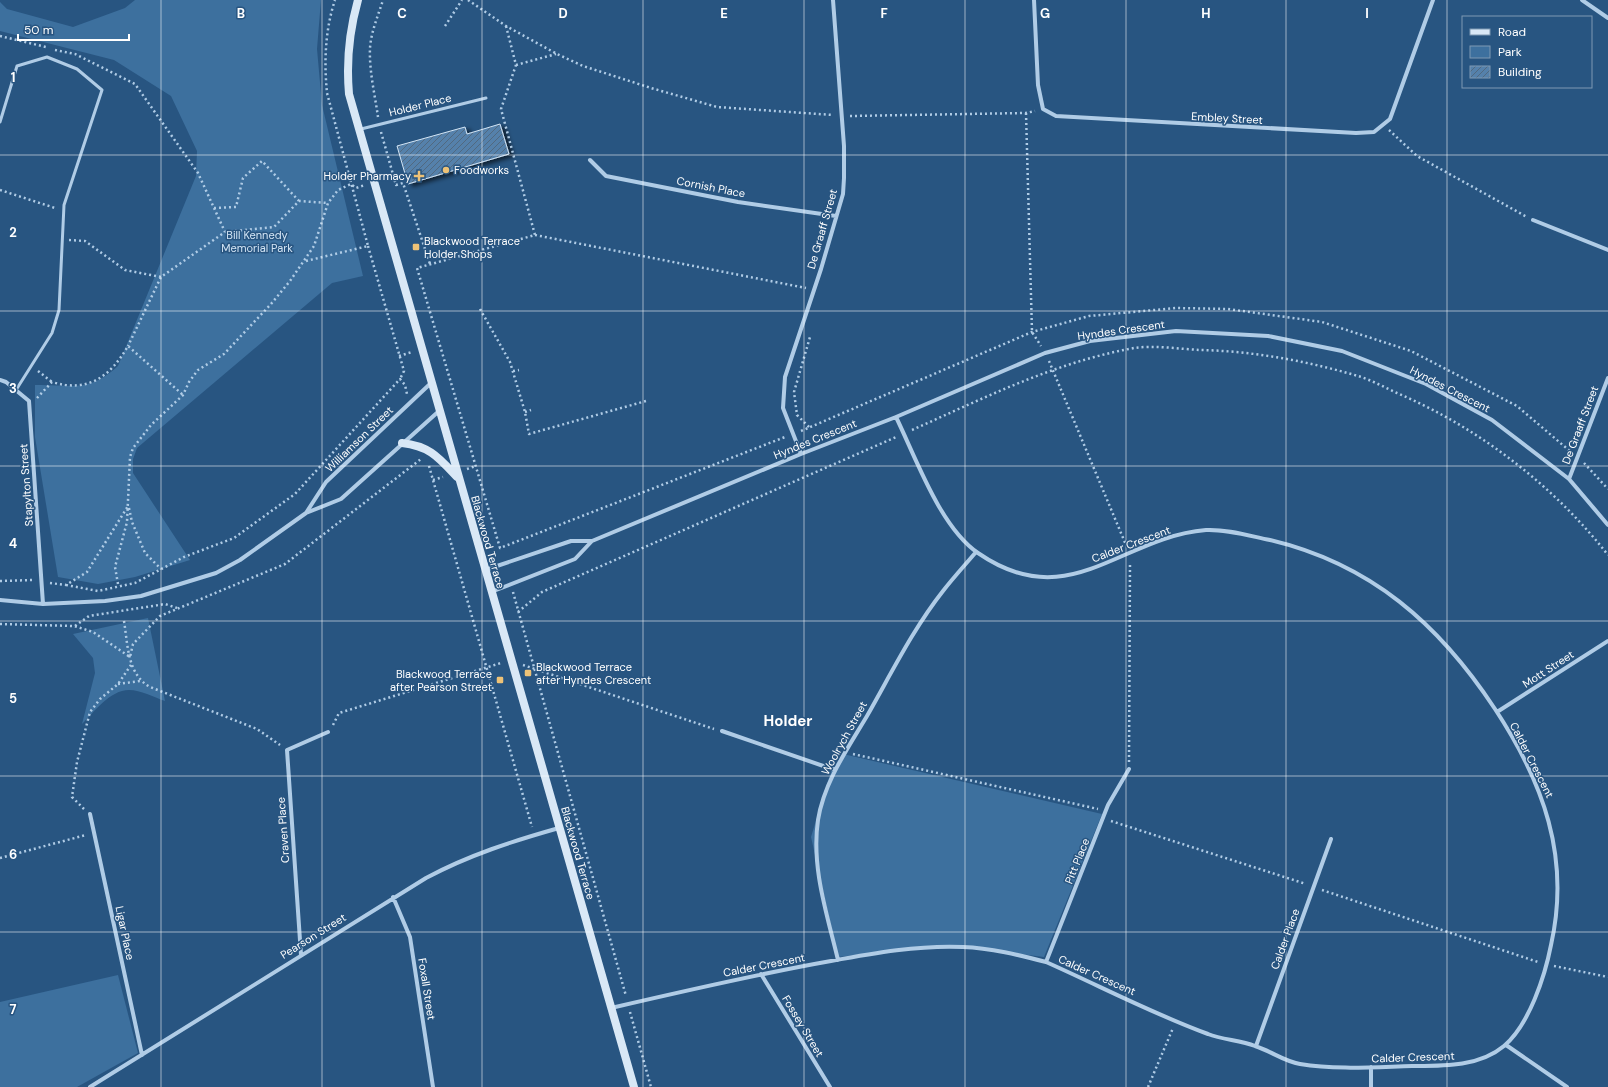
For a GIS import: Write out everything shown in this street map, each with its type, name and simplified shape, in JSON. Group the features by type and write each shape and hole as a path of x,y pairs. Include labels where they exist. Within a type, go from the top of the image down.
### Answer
{"street":[{"name":"Blackwood Terrace","path":"358,0 351,26 347,68 349,94 430,382 634,1087"},
{"name":"De Graaff Street","path":"801,454 783,408 785,377 814,290 843,194 844,178 842,116 833,0"},
{"name":"Embley Street","path":"1034,0 1038,85 1043,109 1056,116 1356,134 1374,132 1383,125"},
{"path":"1383,125 1390,119 1433,0"},
{"path":"1582,0 1608,18"},
{"name":"Cornish Place","path":"590,160 606,176 738,202 836,216"},
{"path":"1533,220 1608,250"},
{"name":"Hyndes Crescent","path":"485,570 571,541 592,541 801,454 896,417 1045,353 1090,341 1176,331 1268,336 1342,351 1426,384 1492,420 1569,479 1608,525"},
{"name":"De Graaff Street","path":"1569,479 1608,378"},
{"path":"0,380 6,382 29,401"},
{"name":"Williamson Street","path":"306,513 326,482 410,403 430,382"},
{"name":"Stapylton Street","path":"29,401 43,604"},
{"name":"Williamson Street","path":"0,600 43,604 105,602 141,596 216,573 240,560 306,513 341,499 439,411"},
{"name":"Calder Crescent","path":"611,1008 761,974 838,960 907,949 963,947 1018,954 1046,962 1176,1021 1211,1035 1256,1046 1282,1060 1302,1064 1371,1067 1460,1064 1492,1055 1506,1045 1524,1021 1546,965 1553,939 1557,891 1556,861 1550,822 1534,778 1497,712 1458,658 1419,617 1394,596 1330,559 1296,547 1239,533 1208,530 1173,537 1077,574 1057,578 1019,573 1005,569 976,552 960,537 948,521 896,417"},
{"path":"402,443 422,446 439,457 459,479"},
{"name":"Hyndes Crescent","path":"491,592 575,559 592,541"},
{"name":"Woolrych Street","path":"838,960 818,875 816,852 818,819 828,787 845,752 917,630 942,592 976,552"},
{"name":"Mott Street","path":"1497,712 1608,641"},
{"path":"722,731 835,770"},
{"path":"287,750 328,732"},
{"name":"Craven Place","path":"287,750 301,955"},
{"name":"Pitt Place","path":"1046,962 1106,811 1129,769"},
{"name":"Ligar Place","path":"90,814 142,1055"},
{"name":"Pearson Street","path":"90,1087 426,878 469,856 559,828"},
{"name":"Calder Place","path":"1256,1046 1331,839"},
{"name":"Foxall Street","path":"394,897 410,937 433,1087"},
{"name":"Fossey Street","path":"761,974 830,1087"},
{"path":"1506,1045 1567,1087"},
{"path":"1371,1067 1371,1087"}],"lane":[{"path":"0,122 17,66 47,58 78,69 102,90 64,205 59,310 52,333 16,390"},
{"name":"Holder Place","path":"359,130 486,98"}],"path":[{"path":"0,581 42,580 55,585 66,585 98,591 135,583 184,557 234,538 295,494 400,379 404,371 368,246 327,93 325,71 326,49 335,0"},
{"path":"383,0 374,28 370,48 371,71 379,125 396,185 403,183 430,264"},
{"path":"445,26 462,0"},
{"path":"468,0 506,26 556,54 583,66 717,107 842,116 1026,113 1032,332 793,434 500,548"},
{"path":"506,26 516,65 502,108 535,236"},
{"path":"0,36 75,54 135,84 198,173 225,232"},
{"path":"516,65 556,54"},
{"path":"1383,125 1417,156 1533,220"},
{"path":"214,208 236,207 243,178 262,161 299,201 328,203"},
{"path":"0,190 56,208 55,216"},
{"path":"118,584 115,567 127,522 130,457 133,448 151,425 183,396 189,382 198,370 224,354 271,304 305,261 314,246 328,203 338,190"},
{"path":"32,366 52,382 62,385 76,386 97,380 108,374 118,364 128,346 161,277 225,232 274,227 299,201"},
{"path":"505,564 417,268 535,236 814,290"},
{"path":"63,240 85,241 125,270 161,277"},
{"path":"305,261 368,246"},
{"path":"480,309 513,371 529,434 646,401"},
{"path":"128,346 183,396"},
{"path":"518,612 542,592 1035,376 1075,363 1136,348 1237,352 1287,359 1359,376 1421,403 1472,433 1520,466 1570,511 1608,555"},
{"path":"513,371 519,370"},
{"path":"1054,370 1130,554 1129,769"},
{"path":"400,379 405,385 410,403"},
{"path":"29,401 38,398 52,382"},
{"path":"524,412 531,410"},
{"path":"422,446 424,457 429,465 534,835"},
{"path":"130,657 133,644 160,616 285,564 424,457"},
{"path":"128,506 132,522 145,553 161,568"},
{"path":"66,585 87,572 128,506"},
{"path":"511,585 651,1087"},
{"path":"74,626 89,616 165,604 177,609"},
{"path":"124,622 131,665 140,681 150,687 257,729 287,750"},
{"path":"0,624 74,626 93,632 130,657"},
{"path":"90,814 72,797 77,762 90,712 100,698 118,684 131,665"},
{"path":"118,684 140,681"},
{"path":"845,752 1106,811"},
{"path":"1103,818 1546,965 1608,977"},
{"path":"0,858 94,833"},
{"path":"1148,1087 1176,1021"}],"green space":[{"name":"Bill Kennedy Memorial Park","path":"135,0 321,0 317,49 322,105 363,276 332,283 137,448 133,459 133,473 190,560 135,577 98,584 58,577 35,437 35,385 79,386 88,384 107,375 118,366 196,176 197,151 171,96 114,60 0,31 0,2 7,9 73,27 125,8"},
{"path":"148,618 165,701 138,691 122,691 103,702 82,724 95,673 93,658 73,634"},
{"path":"843,754 1102,814 1044,957 948,945 838,957 811,837 831,771"},
{"path":"118,975 138,1053 77,1087 0,1087 0,1002"}],"building":[{"path":"500,124 509,154 408,184 397,146 465,127 467,134"}],"place":[{"name":"Foodworks","path":"446,170"},
{"name":"Holder Pharmacy","path":"419,176"},
{"name":"Blackwood Terrace Holder Shops","path":"416,247"},
{"name":"Blackwood Terrace after Hyndes Crescent","path":"528,673"},
{"name":"Blackwood Terrace after Pearson Street","path":"500,680"}],"district":[{"name":"Holder","path":"788,721"}]}
